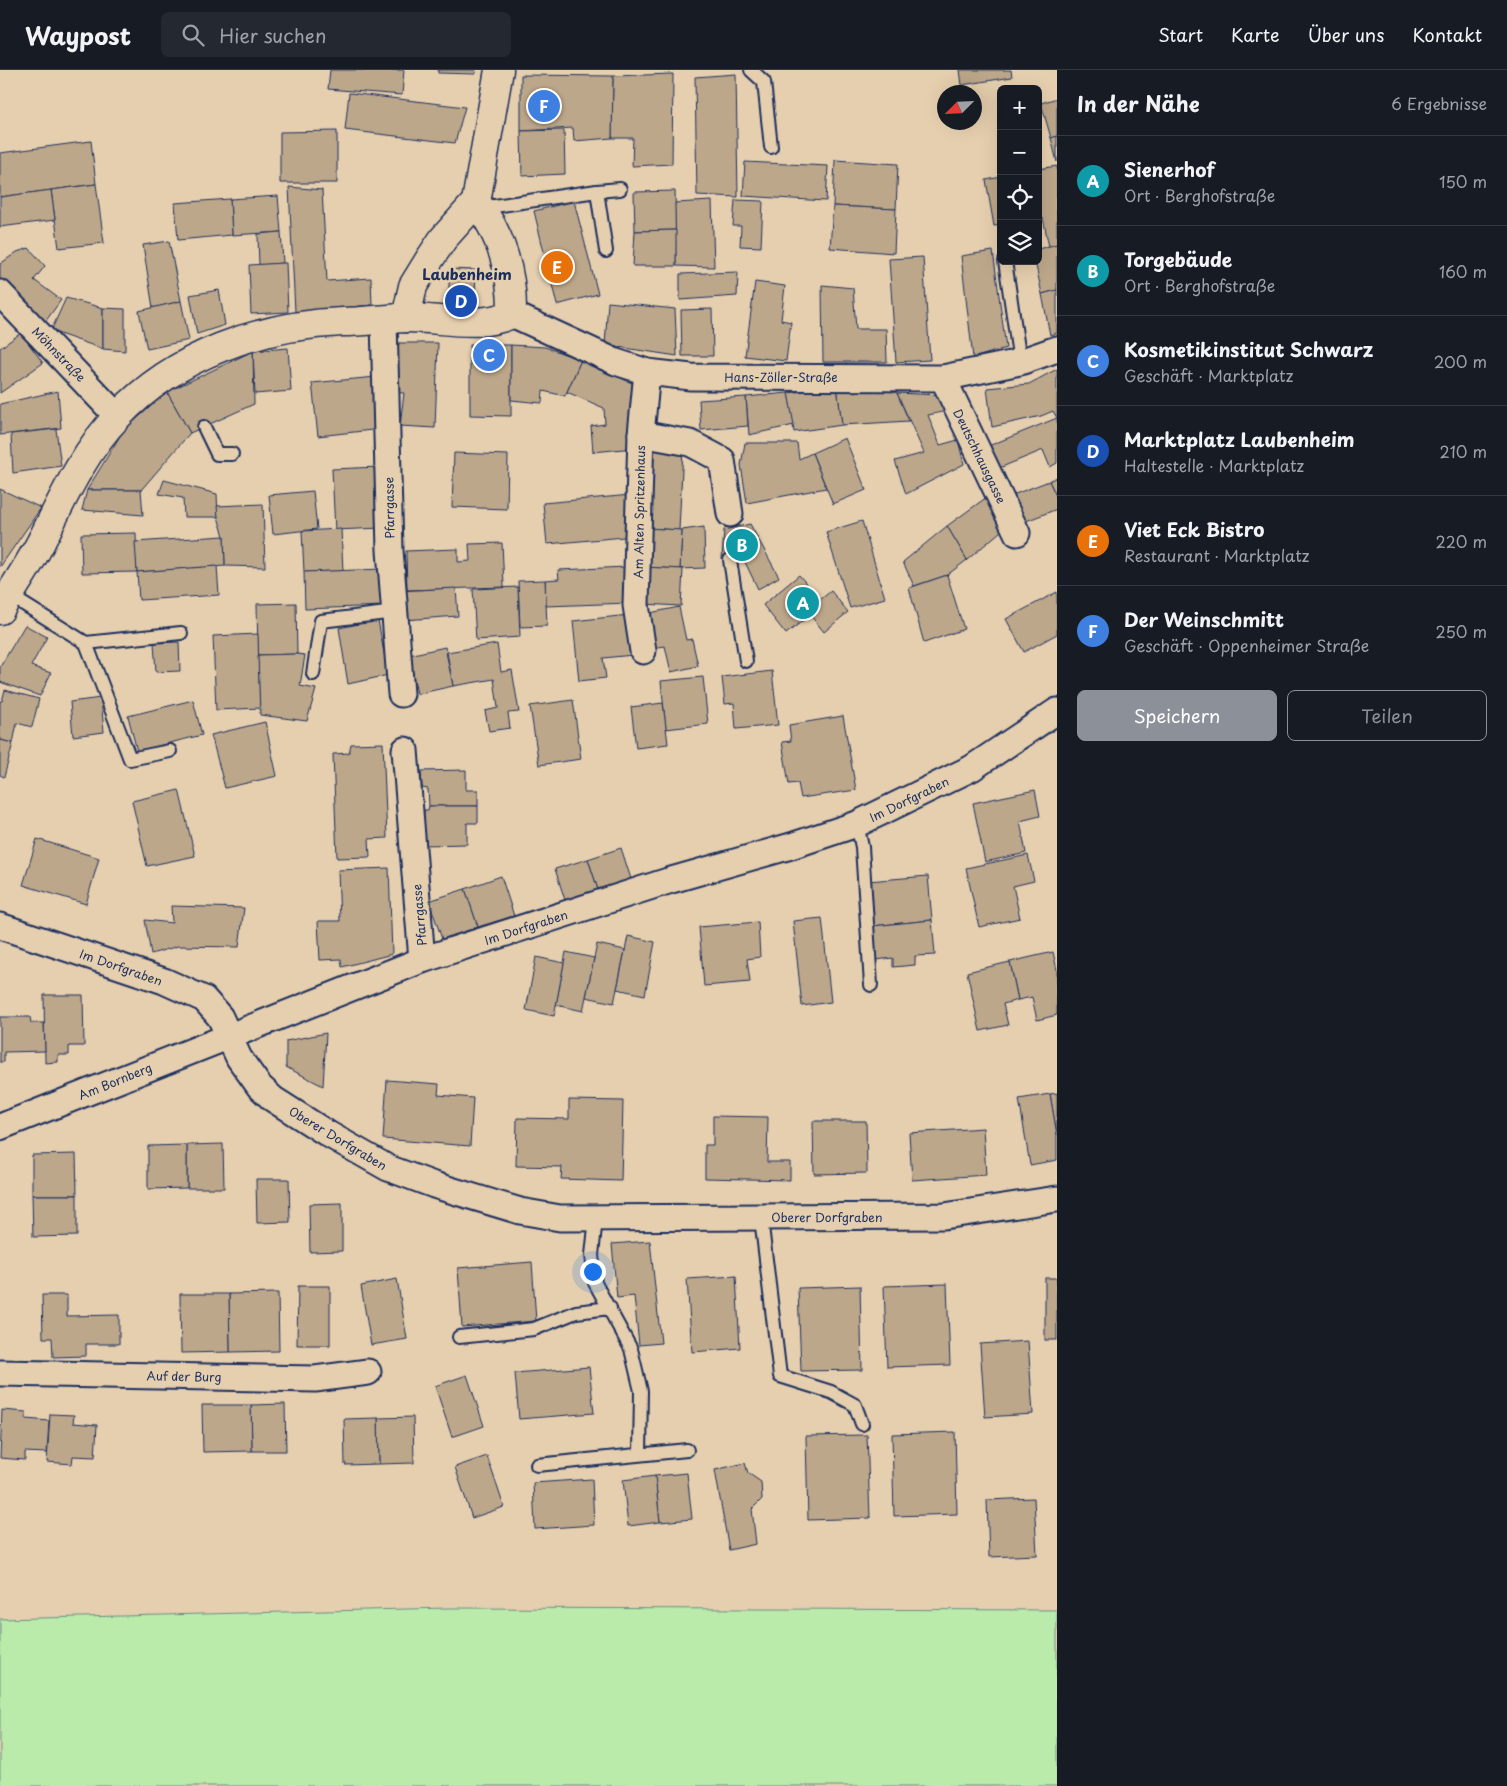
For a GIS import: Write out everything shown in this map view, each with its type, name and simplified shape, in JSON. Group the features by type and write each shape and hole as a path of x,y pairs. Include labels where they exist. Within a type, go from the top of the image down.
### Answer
{"street":[{"path":"395,320 413,286 443,239 478,205 499,70"},
{"path":"4,602 40,544 72,480 117,416 148,388 178,376 215,349 248,338 322,323 395,320 482,322 512,314 513,300 500,244 491,223 478,205"},
{"name":"Möhnstraße","path":"0,293 117,416"},
{"name":"Hans-Zöller-Straße","path":"512,314 616,362 647,372 691,377 943,378 1020,362 1057,349"},
{"name":"Pfarrgasse","path":"395,320 390,550 401,694"},
{"name":"Am Alten Spritzenhaus","path":"643,651 636,605 640,434 647,372"},
{"name":"Deutschhausgasse","path":"943,378 1017,533"},
{"path":"640,434 690,443 722,460 731,521"},
{"name":"Im Dorfgraben","path":"0,926 187,990 213,1006 229,1035 422,960 668,881 791,846 857,824 972,768 1057,711"},
{"name":"Pfarrgasse","path":"405,750 422,960"},
{"name":"Am Bornberg","path":"0,1127 229,1035"},
{"name":"Oberer Dorfgraben","path":"229,1035 248,1073 273,1099 388,1168 434,1185 520,1210 560,1218 944,1216 1057,1199"},
{"name":"Auf der Burg","path":"0,1373 315,1379 368,1372"}],"lane":[{"path":"752,70 764,82 771,146"},
{"path":"478,205 620,189"},
{"path":"597,191 606,251"},
{"path":"1005,265 1020,362"},
{"path":"204,427 217,454 232,454"},
{"path":"730,560 746,661"},
{"path":"4,602 86,643 181,633"},
{"path":"314,674 321,621 395,612"},
{"path":"86,643 130,759 170,751"},
{"path":"857,824 862,847 871,985"},
{"path":"596,1218 592,1255 595,1282 631,1349 641,1390 640,1454"},
{"path":"761,1218 780,1376 831,1392 855,1405 862,1424"},
{"path":"459,1337 534,1329 576,1312 610,1308"},
{"path":"537,1465 687,1450"}],"green space":[{"path":"448,1608 1057,1610 1057,1786 0,1786 0,1619"}],"building":[{"path":"330,70 404,70 402,95 328,89"},
{"path":"438,70 476,70 475,74 438,73"},
{"path":"960,70 1011,70 1012,77 962,85"},
{"path":"673,74 672,164 632,166 633,138 612,138 613,76"},
{"path":"736,74 738,197 697,195 695,77"},
{"path":"521,75 613,76 612,138 574,141 573,128 521,131"},
{"path":"349,93 465,107 455,143 345,130"},
{"path":"1057,98 1057,136 1051,138 1042,103"},
{"path":"564,130 565,174 522,176 521,131"},
{"path":"337,131 337,183 280,183 280,132"},
{"path":"1057,136 1057,162 1051,138"},
{"path":"91,141 96,184 0,197 0,153"},
{"path":"835,160 898,164 896,209 833,206"},
{"path":"745,162 828,166 826,201 743,196"},
{"path":"1057,166 1057,244 1049,247 1042,218 1042,168"},
{"path":"997,178 997,226 994,226 986,180"},
{"path":"96,184 104,243 59,248 51,190"},
{"path":"289,187 322,190 327,281 371,278 372,305 295,312"},
{"path":"51,190 55,220 0,227 0,197"},
{"path":"675,191 676,230 635,231 634,192"},
{"path":"278,196 281,232 232,235 230,199"},
{"path":"230,199 232,235 178,240 175,203"},
{"path":"735,200 763,201 761,247 740,246 741,226 733,226"},
{"path":"574,201 598,294 557,305 534,211"},
{"path":"712,201 714,267 676,266 675,203"},
{"path":"833,206 896,209 894,253 830,248"},
{"path":"676,230 676,266 633,266 635,231"},
{"path":"281,232 283,263 259,265 258,234"},
{"path":"169,241 181,301 153,308 143,245"},
{"path":"1057,244 1057,290 1042,294 1036,265 1042,265 1042,248"},
{"path":"29,248 45,266 34,280 61,300 45,322 0,280 0,264 17,252"},
{"path":"993,251 1006,348 973,358 961,256"},
{"path":"923,257 930,360 896,362 889,259"},
{"path":"286,263 288,312 251,314 249,265"},
{"path":"449,269 476,270 475,297 449,296"},
{"path":"738,272 737,296 680,300 680,274"},
{"path":"755,282 785,286 781,320 791,322 786,361 745,356"},
{"path":"822,285 853,288 856,329 886,329 887,362 823,362"},
{"path":"219,290 225,325 197,334 190,295"},
{"path":"1057,290 1057,333 1050,335 1042,294"},
{"path":"66,298 103,308 103,349 51,331"},
{"path":"181,301 189,340 147,349 139,311"},
{"path":"608,302 675,309 677,356 605,345"},
{"path":"103,308 125,309 125,351 103,349"},
{"path":"712,309 713,356 682,356 681,310"},
{"path":"21,333 43,363 0,393 0,348"},
{"path":"399,343 438,343 435,428 400,426 404,393 391,392"},
{"path":"470,345 511,345 511,416 470,415"},
{"path":"511,345 545,347 581,360 565,396 543,391 542,403 511,400"},
{"path":"288,348 291,391 255,394 253,351"},
{"path":"253,351 254,404 190,433 167,392"},
{"path":"581,360 634,384 634,448 593,452 591,426 605,424 604,408 567,392"},
{"path":"1057,369 1057,418 1053,411 1041,416 992,427 987,388 1029,384"},
{"path":"376,377 381,429 318,436 312,383"},
{"path":"837,387 882,388 897,393 909,421 842,425"},
{"path":"837,387 842,425 794,432 788,393"},
{"path":"58,391 61,428 0,435 0,404"},
{"path":"167,392 190,433 141,490 87,490 123,431"},
{"path":"788,393 794,425 749,435 746,397"},
{"path":"897,393 938,395 947,411 928,415 940,445 958,440 964,464 906,494 895,461 924,453"},
{"path":"746,397 748,426 701,430 699,400"},
{"path":"1057,418 1057,463 1050,467 1043,450 997,469 986,447"},
{"path":"56,429 61,466 13,473 11,434"},
{"path":"845,438 866,490 833,504 812,453"},
{"path":"745,443 797,443 799,459 812,453 826,488 747,503 741,465"},
{"path":"650,447 683,449 679,530 646,528"},
{"path":"454,453 508,455 507,509 452,507"},
{"path":"379,467 382,528 335,530 332,469"},
{"path":"1057,477 1057,498 1049,481"},
{"path":"164,480 217,494 218,517 184,517 183,498 159,494"},
{"path":"1049,481 1057,498 1057,509 1021,523 1010,496"},
{"path":"0,489 41,508 0,567"},
{"path":"87,490 141,490 143,515 82,510"},
{"path":"313,491 317,529 273,534 269,495"},
{"path":"631,495 635,536 547,544 543,503"},
{"path":"987,497 1007,526 967,560 947,526"},
{"path":"263,504 265,567 225,566 224,536 218,517 217,506"},
{"path":"862,521 885,598 850,608 826,532"},
{"path":"750,524 779,577 758,589 744,560 722,559 724,530"},
{"path":"947,526 967,560 947,575 914,586 903,562"},
{"path":"704,527 705,568 680,569 682,530"},
{"path":"646,528 682,530 680,569 644,567"},
{"path":"341,529 343,571 304,572 302,531"},
{"path":"136,533 137,572 82,573 81,534"},
{"path":"224,536 225,566 137,572 135,542"},
{"path":"502,543 504,587 407,590 406,551 458,549 458,562 470,561 469,544"},
{"path":"217,566 219,595 139,600 137,572"},
{"path":"627,567 629,603 546,606 545,580 559,579 558,570"},
{"path":"644,567 683,569 681,606 643,604"},
{"path":"383,569 384,606 305,609 304,572"},
{"path":"799,575 820,600 831,591 848,612 824,632 810,615 786,634 763,605"},
{"path":"947,575 964,629 924,643 909,588"},
{"path":"545,580 547,626 520,627 518,581"},
{"path":"518,587 520,637 476,640 473,589"},
{"path":"456,588 458,616 404,620 399,591"},
{"path":"1057,592 1057,634 1024,652 1006,619"},
{"path":"296,603 297,654 258,655 257,604"},
{"path":"679,607 686,640 692,639 698,666 671,672 665,646 652,648 645,614"},
{"path":"629,615 633,655 603,658 606,678 579,681 573,621"},
{"path":"378,620 388,675 348,684 339,628"},
{"path":"25,625 47,637 31,666 51,673 40,696 0,682 0,667"},
{"path":"258,634 260,708 216,710 213,636"},
{"path":"179,642 180,671 156,672 154,643"},
{"path":"497,644 501,672 512,670 519,712 508,713 510,728 489,731 485,711 498,708 494,679 453,686 447,652"},
{"path":"445,647 453,686 417,694 409,655"},
{"path":"258,655 305,655 300,686 316,689 307,721 260,715"},
{"path":"772,671 778,725 736,729 734,703 725,704 722,677"},
{"path":"703,677 708,724 666,729 661,681"},
{"path":"5,690 39,699 32,727 17,723 13,743 0,740 0,701 2,701"},
{"path":"101,698 104,732 73,736 70,702"},
{"path":"193,700 202,735 137,751 128,716"},
{"path":"573,700 581,759 539,765 530,706"},
{"path":"663,703 668,744 636,748 631,707"},
{"path":"843,716 856,790 801,798 798,783 789,784 782,742 791,741 789,725"},
{"path":"265,722 277,776 225,788 211,735"},
{"path":"0,740 13,743 4,777 0,775"},
{"path":"383,743 387,838 369,839 370,857 337,858 333,754 349,753 351,744"},
{"path":"466,770 466,790 478,790 478,806 429,806 428,789 422,788 421,771"},
{"path":"179,790 195,856 147,866 132,801"},
{"path":"1035,790 1040,816 1020,821 1026,853 985,862 973,803"},
{"path":"429,806 478,806 478,823 467,823 467,844 424,845 424,810 428,810"},
{"path":"37,839 99,858 86,904 23,885"},
{"path":"621,848 631,879 598,890 588,859"},
{"path":"1028,855 1034,881 1013,886 1020,918 979,927 966,868"},
{"path":"588,859 598,890 565,900 555,869"},
{"path":"389,868 392,954 342,967 341,959 320,960 318,921 340,921 338,870"},
{"path":"501,876 514,916 478,927 465,889"},
{"path":"928,876 932,920 872,926 868,881"},
{"path":"465,889 478,927 442,939 429,901"},
{"path":"171,906 244,908 239,947 178,946 151,954 145,920 172,923"},
{"path":"822,918 831,1002 802,1006 793,921"},
{"path":"932,920 935,955 915,956 915,965 893,967 893,958 875,960 872,926"},
{"path":"758,922 760,957 747,959 750,982 704,986 699,927"},
{"path":"628,936 655,942 645,995 617,989"},
{"path":"597,944 625,950 614,1003 586,997"},
{"path":"566,952 594,958 583,1011 556,1005"},
{"path":"1053,952 1057,970 1057,1015 1037,1020 1032,997 1018,1000 1010,962"},
{"path":"536,957 564,963 554,1016 526,1010"},
{"path":"1010,962 1018,1000 1003,1004 1008,1025 980,1031 967,972"},
{"path":"44,995 83,995 84,1046 69,1046 69,1055 58,1055 58,1062 45,1063"},
{"path":"0,1017 30,1017 31,1023 44,1023 45,1051 4,1052 4,1062 0,1062"},
{"path":"326,1033 323,1086 286,1067 286,1041"},
{"path":"387,1080 439,1084 438,1095 473,1098 470,1146 383,1139"},
{"path":"1057,1093 1057,1135 1050,1094"},
{"path":"1050,1094 1057,1135 1057,1160 1030,1165 1019,1099"},
{"path":"569,1100 623,1101 621,1181 561,1179 562,1167 516,1166 517,1118 569,1119"},
{"path":"713,1116 768,1117 767,1162 790,1162 790,1180 705,1178 705,1145 713,1145"},
{"path":"813,1121 866,1121 867,1173 814,1174"},
{"path":"983,1128 986,1175 912,1180 909,1133"},
{"path":"223,1144 224,1188 187,1188 187,1145"},
{"path":"187,1145 187,1188 148,1189 148,1146"},
{"path":"76,1154 77,1195 32,1195 32,1155"},
{"path":"256,1179 289,1179 290,1222 257,1223"},
{"path":"32,1195 77,1195 77,1236 33,1237"},
{"path":"342,1203 342,1251 310,1252 309,1204"},
{"path":"650,1241 661,1343 639,1345 634,1296 617,1298 612,1244"},
{"path":"532,1262 536,1321 462,1327 458,1268"},
{"path":"736,1276 740,1348 692,1352 687,1279"},
{"path":"1045,1278 1057,1278 1057,1340 1045,1340"},
{"path":"397,1279 407,1339 371,1345 361,1286"},
{"path":"947,1284 950,1365 887,1367 884,1286"},
{"path":"298,1286 330,1286 330,1345 297,1345"},
{"path":"860,1286 862,1370 801,1371 798,1288"},
{"path":"278,1293 279,1351 230,1352 229,1294"},
{"path":"180,1294 229,1294 230,1352 181,1353"},
{"path":"42,1295 67,1295 67,1316 119,1315 119,1344 86,1344 86,1356 53,1357 52,1338 43,1338"},
{"path":"1028,1341 1033,1414 985,1417 980,1344"},
{"path":"589,1367 594,1413 519,1419 515,1373"},
{"path":"467,1375 484,1426 452,1437 435,1386"},
{"path":"285,1404 286,1451 252,1451 251,1405"},
{"path":"202,1405 251,1405 252,1451 203,1452"},
{"path":"2,1410 26,1412 26,1419 49,1421 47,1453 25,1452 25,1460 0,1458"},
{"path":"50,1414 74,1415 73,1423 97,1425 95,1457 73,1456 72,1464 47,1462"},
{"path":"413,1417 414,1463 379,1464 378,1418"},
{"path":"378,1418 379,1464 345,1465 344,1419"},
{"path":"955,1432 957,1514 894,1516 892,1434"},
{"path":"867,1435 870,1518 808,1520 806,1436"},
{"path":"487,1456 504,1507 472,1518 455,1467"},
{"path":"745,1463 748,1473 761,1482 762,1499 752,1509 756,1544 729,1550 715,1470"},
{"path":"687,1473 692,1519 660,1522 655,1476"},
{"path":"655,1476 660,1522 628,1526 623,1480"},
{"path":"592,1479 594,1525 535,1529 533,1483"},
{"path":"1034,1498 1037,1555 989,1557 987,1500"}],"place":[{"name":"Der Weinschmitt","path":"544,106"},
{"name":"Viet Eck Bistro","path":"557,267"},
{"name":"Marktplatz Laubenheim","path":"461,301"},
{"name":"Kosmetikinstitut Schwarz","path":"489,355"},
{"name":"Torgebäude","path":"742,545"},
{"name":"Sienerhof","path":"803,603"}],"district":[{"name":"Laubenheim","path":"467,273"}]}
